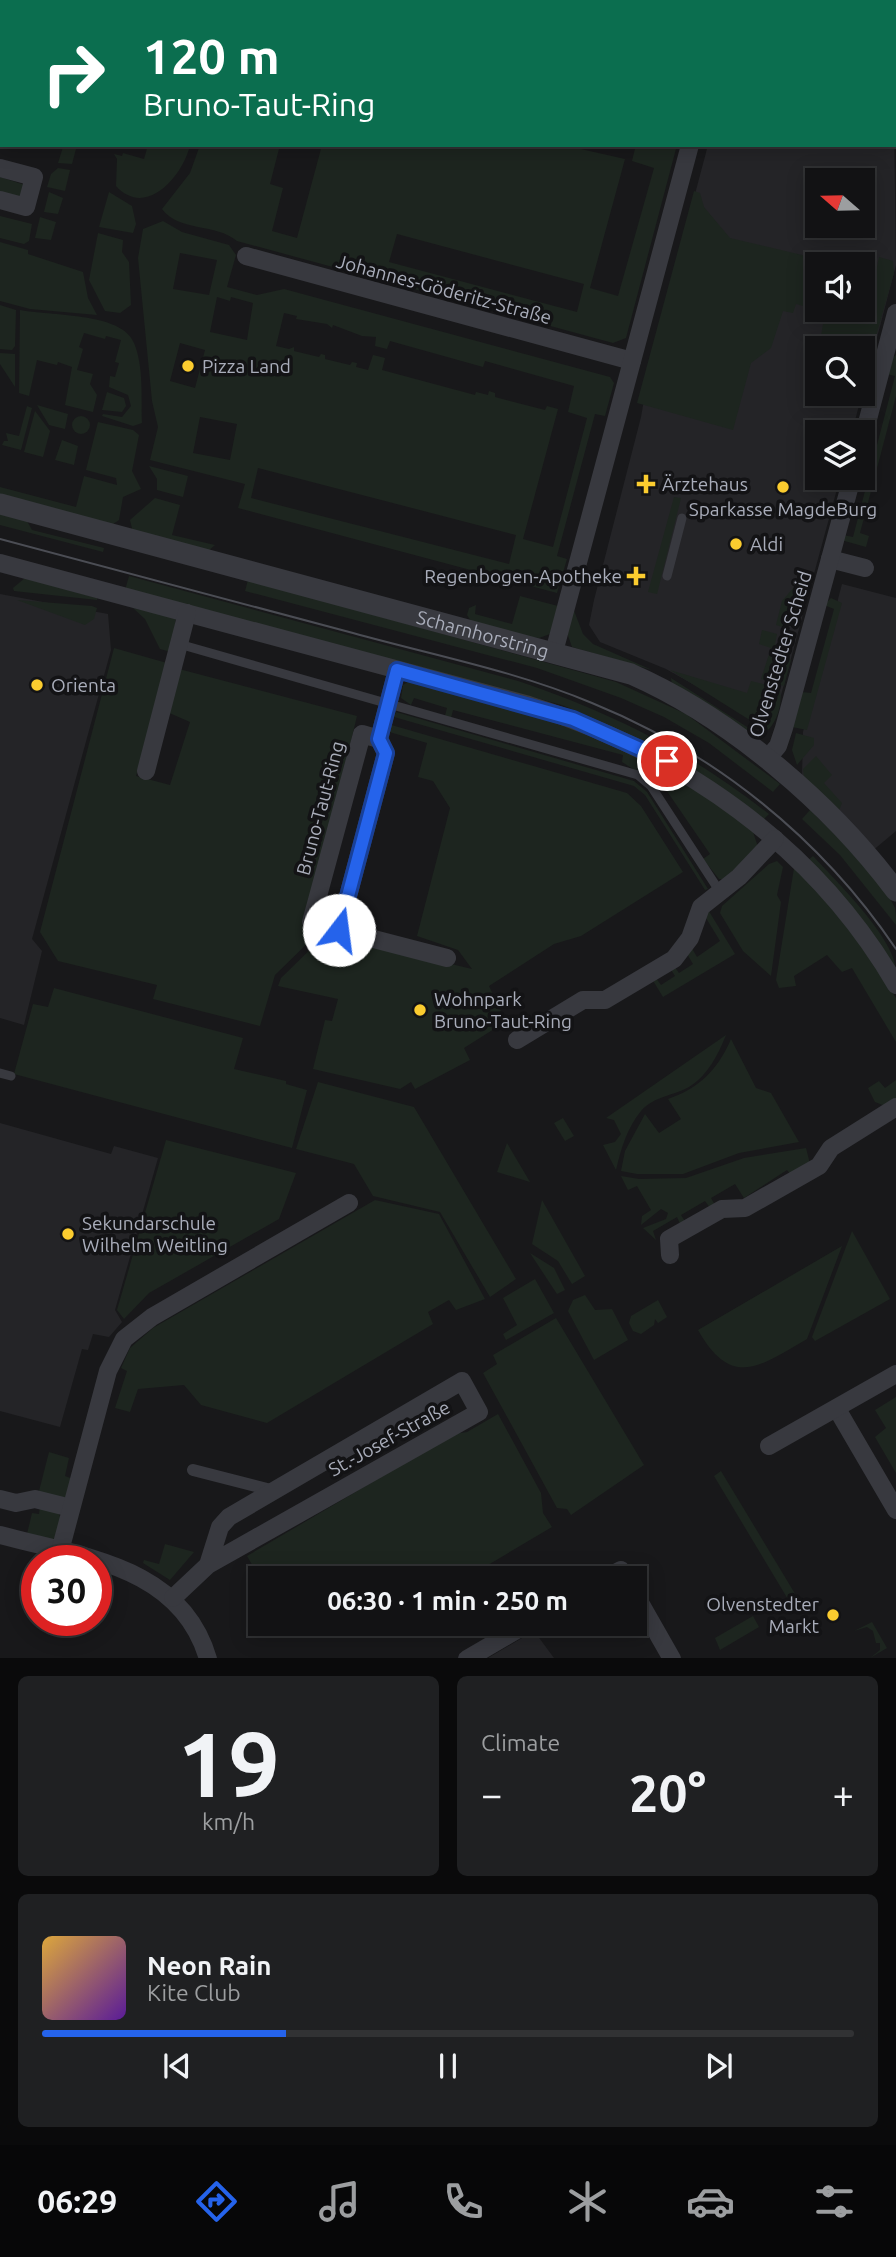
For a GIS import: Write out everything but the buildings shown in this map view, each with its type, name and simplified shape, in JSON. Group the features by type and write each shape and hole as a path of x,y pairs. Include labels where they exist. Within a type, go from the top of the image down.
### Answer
{"street":[{"path":"554,652 689,147"},
{"path":"0,168 34,177 26,207 0,200"},
{"name":"Johannes-Göderitz-Straße","path":"246,256 632,361"},
{"path":"868,420 896,313"},
{"name":"Olvenstedter Scheid","path":"766,759 778,746 784,728 849,490"},
{"name":"Scharnhorstring","path":"0,504 554,652 649,682 705,715 766,759 838,825 896,891"},
{"name":"Olvenstedter Scheid","path":"830,559 865,568"},
{"path":"0,563 529,705 601,729 699,780 775,839 850,918 896,985"},
{"path":"146,771 187,613"},
{"path":"339,930 386,753 379,739 397,670"},
{"name":"Bruno-Taut-Ring","path":"379,739 362,734 311,922 447,958"},
{"path":"517,1040 583,1000 605,1000 674,959 689,939 699,910 775,839"},
{"path":"670,1255 669,1239 722,1209 745,1208 820,1166 831,1148 896,1107"},
{"path":"62,1545 108,1371 124,1339 152,1317 349,1203"},
{"path":"769,1446 896,1374"},
{"name":"St.-Josef-Straße","path":"173,1598 208,1564 479,1412 462,1381 271,1490 224,1521 208,1564"},
{"path":"837,1409 896,1510"},
{"path":"193,1470 271,1490"},
{"path":"0,1499 16,1503 36,1499 71,1508"},
{"path":"0,1535 38,1545"},
{"path":"112,1566 135,1573 173,1598 201,1638 208,1658"},
{"path":"647,1615 672,1658"},
{"path":"467,1658 506,1636"}],"lane":[{"path":"667,576 682,518"},
{"path":"179,644 638,775 651,786 720,892"},
{"path":"0,1073 10,1076"}],"shaded area":[{"path":"63,147 76,149 72,164 58,163"},
{"path":"147,147 189,147 180,169 162,190 139,198 128,195 116,186 117,159 114,154 122,156 123,153 144,159"},
{"path":"199,147 279,147 270,184 283,188 272,231 297,238 321,147 572,147 625,159 590,288 618,296 654,168 632,161 636,147 676,147 626,338 613,343 237,241 228,235 178,221 162,209 190,173","holes":["397,234 584,284 577,312 389,262"]},
{"path":"707,147 894,147 896,265 875,345 875,336 805,336 805,406 859,406 855,420 805,420 805,490 837,490 774,721 769,727 666,669 600,642 589,625 641,417 651,360"},
{"path":"58,168 70,170 65,191 47,187 51,174"},
{"path":"0,177 25,185 22,197 0,193"},
{"path":"694,191 700,193 704,207 730,238 805,256 805,307 796,304 793,313 783,311 771,348 751,363 733,430 637,403"},
{"path":"49,192 63,198 58,214 44,212"},
{"path":"109,192 132,206 136,224 133,233 99,227"},
{"path":"0,216 32,224 29,241 24,244 0,238"},
{"path":"40,217 56,222 51,240 35,238"},
{"path":"163,221 182,232 229,245 236,255 227,287 257,295 284,289 610,377 614,383 605,416 595,414 557,556 567,559 557,593 523,584 527,572 516,569 512,581 238,508 245,484 150,460 158,427 152,401 138,258 143,229","holes":["180,253 217,260 209,295 173,289","217,297 230,301 231,297 253,303 247,340 210,332","284,313 297,316 296,319 327,324 332,328 333,325 362,336 376,337 375,346 387,349 390,341 483,367 485,361 574,386 568,412 587,418 553,547 523,539 558,409 547,406 545,410 495,397 495,393 489,391 488,395 476,392 475,395 382,370 385,358 373,355 368,370 356,367 357,363 352,362 350,365 325,359 325,355 321,354 319,357 294,351 294,347 289,349 276,346","180,343 205,350 195,388 170,381","200,417 237,424 230,460 193,453","258,468 516,535 509,564 251,498"]},
{"path":"98,233 123,240 122,252 129,262 131,305 120,313 105,311 89,280"},
{"path":"0,242 83,272 88,298 97,315 30,309 0,301"},
{"path":"879,257 893,261 894,273 875,340 875,336 821,336 823,322 875,322 875,272"},
{"path":"0,305 16,310 15,346 12,350 0,349"},
{"path":"20,310 83,317 115,326 127,333 134,343 139,362 142,423 133,426 102,416 122,417 131,406 128,395 109,387 110,376 115,377 119,363 115,362 121,340 106,336 105,339 84,333 79,347 83,349 77,370 93,374 90,384 97,395 93,412 65,405 72,367 58,362 57,365 37,360 29,396 19,393"},
{"path":"0,353 15,354 15,387 0,364"},
{"path":"896,355 896,396 875,476 875,453 895,376 886,374 891,358"},
{"path":"107,392 124,398 126,406 122,412 102,410"},
{"path":"37,405 68,414 65,429 49,425"},
{"path":"27,406 32,408 21,450 2,445 4,441 8,441 6,433 19,436"},
{"path":"35,411 50,431 43,457 24,452"},
{"path":"81,416 87,419 90,425 87,431 81,434 75,431 72,425 75,419"},
{"path":"98,422 133,430 139,435 132,471 141,489 123,497 119,520 110,526 0,497 0,487 76,507 84,476 117,485 116,478 86,470"},
{"path":"62,440 78,446 74,465 55,460"},
{"path":"149,466 188,476 183,497 157,490 157,479"},
{"path":"865,490 871,490 860,533 869,536 866,547 841,540 843,535 853,537"},
{"path":"674,497 681,498 657,594 648,592"},
{"path":"155,498 180,505 172,535 215,545 208,551 133,532 130,520"},
{"path":"0,514 27,521 32,530 104,548 103,552 0,525"},
{"path":"806,573 796,615 790,614 786,628 776,625 782,601"},
{"path":"129,576 518,681 553,694 650,736 709,771 769,814 763,820 666,756 562,705 125,590"},
{"path":"25,578 97,600 14,591 13,588"},
{"path":"248,580 616,682 686,714 780,784 773,792 709,743 664,717 621,698 537,668 245,591"},
{"path":"842,584 896,598 896,831 871,852 802,777 803,732"},
{"path":"0,594 108,614 111,650 32,939 42,951 24,1025 0,1018"},
{"path":"520,596 558,606 550,634 539,638 531,637 471,621 467,615 469,608 476,605 475,614 512,624"},
{"path":"831,598 842,603 807,730 792,727 802,692 811,693 834,609 824,605"},
{"path":"17,600 97,608 94,619 85,625"},
{"path":"133,608 176,618 171,652 160,649 145,619"},
{"path":"573,608 583,634 593,644 652,670 572,647 566,630"},
{"path":"762,630 777,634 775,644 780,646 783,636 788,637 783,656 791,660 784,686 761,679 771,648 759,644"},
{"path":"114,648 167,663 136,776 170,785 190,722 167,712 179,669 357,716 306,928 319,932 275,975 260,1026 153,999 157,985 58,961 40,932"},
{"path":"670,670 747,693 751,681 779,688 781,699 777,717 767,731"},
{"path":"671,678 761,736 756,738 672,685"},
{"path":"408,682 515,708 630,751 715,800 753,832 758,847 753,856 723,879 719,879 703,859 710,854 660,781 655,783 622,762 623,755 453,710 451,718 445,716 447,708 414,698 411,705 401,698 403,685"},
{"path":"396,712 634,781 647,792 708,889 705,890 645,795 634,786 394,717"},
{"path":"388,724 627,793 641,806 683,872 581,936 554,944 489,986 501,1011 496,1014 502,1024 464,1048 470,1060 415,1089 411,1082 400,1089 313,1069 325,1020 332,1021 338,999 278,986 281,978 326,934 472,969 458,950 417,936 450,808 433,781 418,777 427,743 386,731"},
{"path":"796,733 814,738 814,745 797,765 792,750"},
{"path":"816,756 832,775 824,783 842,803 838,813 804,778 803,769"},
{"path":"810,810 889,896 895,908 896,925 840,855 802,819"},
{"path":"813,856 876,927 893,958 896,971 807,861"},
{"path":"777,861 783,867 777,895 781,902 771,976 743,951 720,913 722,906 769,864"},
{"path":"794,868 845,919 896,998 896,1042 852,968 842,972 827,955 794,976 796,986 779,988 776,980"},
{"path":"707,908 735,954 663,997 652,979 655,977 661,985 675,976 670,968 674,966 679,973 693,964 686,952 690,945 697,957 720,941 703,913"},
{"path":"54,988 243,1038 234,1069 286,1081 286,1084 307,1090 292,1148 14,1074 33,1004 48,1007"},
{"path":"726,1035 712,1064 702,1077 683,1090 652,1102 641,1111 628,1132 616,1170 603,1145 615,1142 621,1134 614,1120 606,1118"},
{"path":"731,1039 756,1088 771,1093 799,1142 739,1153 683,1174 637,1174 621,1171 625,1151 645,1114 659,1133 681,1119 668,1099 690,1089 707,1076"},
{"path":"896,1080 896,1100 885,1106 875,1102 868,1088 879,1081 885,1088"},
{"path":"318,1082 414,1107 516,1279 490,1297 440,1212 373,1196 354,1164 296,1149"},
{"path":"563,1118 574,1136 565,1141 554,1123"},
{"name":"Sekundarschule Wilhelm Weitling","path":"0,1123 111,1154 114,1146 158,1158 115,1310 122,1322 109,1337 93,1334 88,1350 82,1349 60,1427 0,1411"},
{"path":"166,1140 296,1173 279,1219 149,1293 124,1319 117,1310"},
{"path":"507,1143 530,1182 497,1172"},
{"path":"806,1148 810,1164 792,1176 787,1170 744,1198 735,1184 711,1198 716,1207 711,1209 705,1201 681,1215 686,1223 681,1226 677,1217 653,1231 656,1240 643,1228 666,1219 668,1213 661,1209 641,1225 642,1216 651,1210 637,1186 628,1190 621,1176 639,1179 686,1178 744,1158"},
{"path":"375,1200 439,1214 485,1299 456,1310 449,1300 428,1312 433,1324 267,1423 201,1405 184,1385 138,1389 130,1412 115,1408 127,1371 121,1368 130,1348 153,1328"},
{"path":"542,1200 585,1276 572,1284 558,1261 532,1244"},
{"path":"852,1231 890,1299 815,1341 812,1337"},
{"path":"842,1246 807,1339 761,1364 735,1366 723,1361 698,1330"},
{"path":"530,1253 554,1268 565,1290 557,1294"},
{"path":"535,1279 554,1313 506,1340 503,1334 517,1325 503,1298"},
{"path":"585,1295 595,1310 612,1309 628,1340 594,1360 568,1311 573,1300"},
{"path":"658,1300 667,1317 658,1323 655,1319 654,1325 641,1334 633,1331 629,1323 631,1316"},
{"path":"556,1318 644,1465 571,1515 567,1509 557,1508 483,1373 497,1364 493,1355"},
{"path":"896,1397 896,1473 875,1437 886,1428 875,1410"},
{"path":"498,1414 541,1493 543,1513 552,1527 486,1566 253,1566 247,1556 454,1434 467,1432"},
{"path":"49,1452 69,1458 65,1476 73,1479 69,1494 61,1501 38,1495"},
{"path":"721,1471 800,1602 792,1606 714,1476"},
{"path":"40,1506 57,1511 62,1520 57,1537 50,1541 27,1534 32,1513 39,1514"},
{"path":"165,1544 194,1552 170,1580 143,1563 144,1560 159,1564"},
{"path":"753,1616 759,1627 720,1650 715,1638"},
{"path":"872,1622 887,1648 870,1658 880,1650 880,1643 876,1643 873,1631 867,1627 854,1631"},
{"path":"525,1636 538,1636 554,1658 488,1658"}],"tram line":[{"path":"0,539 504,673 563,692 637,723 681,747 762,803 834,871 896,949"}],"place":[{"name":"Pizza Land","path":"188,366"},
{"name":"Ärztehaus","path":"646,484"},
{"name":"Sparkasse MagdeBurg","path":"783,487"},
{"name":"Aldi","path":"736,544"},
{"name":"Regenbogen-Apotheke","path":"636,576"},
{"name":"Orienta","path":"37,685"},
{"name":"Wohnpark Bruno-Taut-Ring","path":"420,1010"},
{"name":"Sekundarschule Wilhelm Weitling","path":"68,1234"},
{"name":"Olvenstedter Markt","path":"833,1615"}],"route":[{"path":"339,930 386,753 379,739 397,670 573,719 601,729 667,761"}]}
